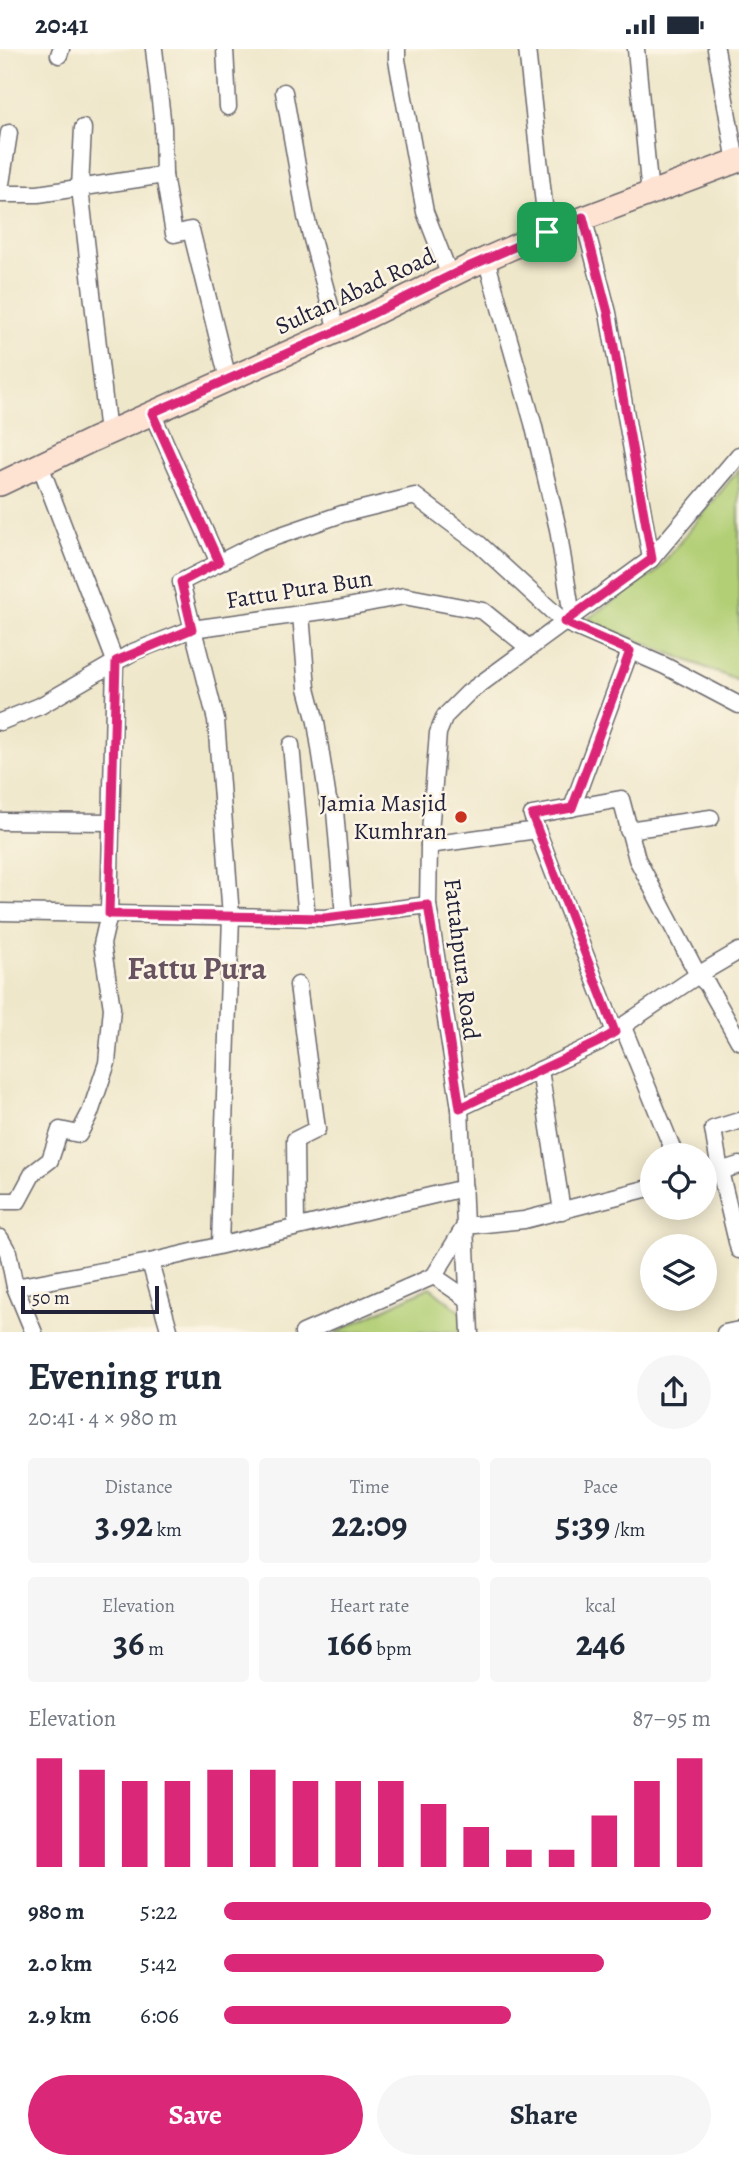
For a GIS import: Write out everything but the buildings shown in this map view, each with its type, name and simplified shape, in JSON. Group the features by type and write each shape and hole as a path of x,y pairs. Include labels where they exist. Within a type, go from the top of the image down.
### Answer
{"street":[{"path":"154,49 163,127 164,175 174,234 191,230 228,379"},
{"path":"225,49 228,107"},
{"path":"397,49 425,212 450,276"},
{"path":"527,49 547,232"},
{"path":"636,49 650,195"},
{"path":"716,49 738,161"},
{"path":"284,92 306,217 337,331"},
{"path":"83,128 80,188 108,433"},
{"path":"9,133 0,192 38,194 164,175"},
{"name":"Sultan Abad Road","path":"0,484 547,232 738,161"},
{"path":"583,217 608,313 652,559"},
{"path":"486,259 533,423 558,529 568,619"},
{"path":"152,413 219,562"},
{"name":"Fattahpura Road","path":"470,1332 460,1108 428,905 429,845 438,733 445,716 468,693 652,559 739,455"},
{"path":"0,1201 18,1201 33,1173 50,1160 60,1130 79,1135 90,1113 107,1063 112,1008 102,944 109,914 116,661 40,465"},
{"path":"220,1245 231,916 216,720 181,582 258,543 342,514 415,496 479,544 568,619 739,705"},
{"name":"Fattu Pura Bun","path":"0,722 40,706 116,661 192,629 404,596 483,611 529,648"},
{"path":"301,614 307,688 316,722 328,800 335,811 344,916"},
{"path":"572,808 630,651"},
{"path":"290,745 307,918"},
{"path":"671,1143 619,1029 532,815 621,799 637,859 698,975 707,984 739,1041"},
{"path":"628,830 711,818"},
{"path":"0,821 111,823"},
{"path":"429,845 537,829"},
{"path":"0,912 307,918 428,905"},
{"path":"460,1108 599,1042 698,975 739,951"},
{"path":"296,1226 295,1140 317,1129 298,985"},
{"path":"540,1070 562,1210"},
{"path":"713,1143 713,1129 739,1121"},
{"path":"717,1171 739,1165"},
{"path":"717,1184 739,1249"},
{"path":"15,1287 150,1262 464,1188"},
{"path":"303,1332 434,1276 465,1227 524,1220 640,1190"},
{"path":"0,1238 8,1252 15,1287 34,1332"},
{"path":"150,1262 170,1332"},
{"path":"434,1276 469,1300"},
{"path":"725,1332 739,1330"}],"green space":[{"path":"739,469 739,681 586,620 655,573"},
{"path":"430,1287 461,1312 462,1332 336,1332"}],"place":[{"name":"Jamia Masjid Kumhran","path":"461,817"}],"district":[{"name":"Fattu Pura","path":"197,968"}],"route":[{"path":"583,217 608,313 652,559 564,622 630,651 572,808 532,815 615,1032 460,1108 428,905 325,918 109,914 116,661 192,629 181,582 219,562 152,413 337,331 547,232 583,217"}]}
